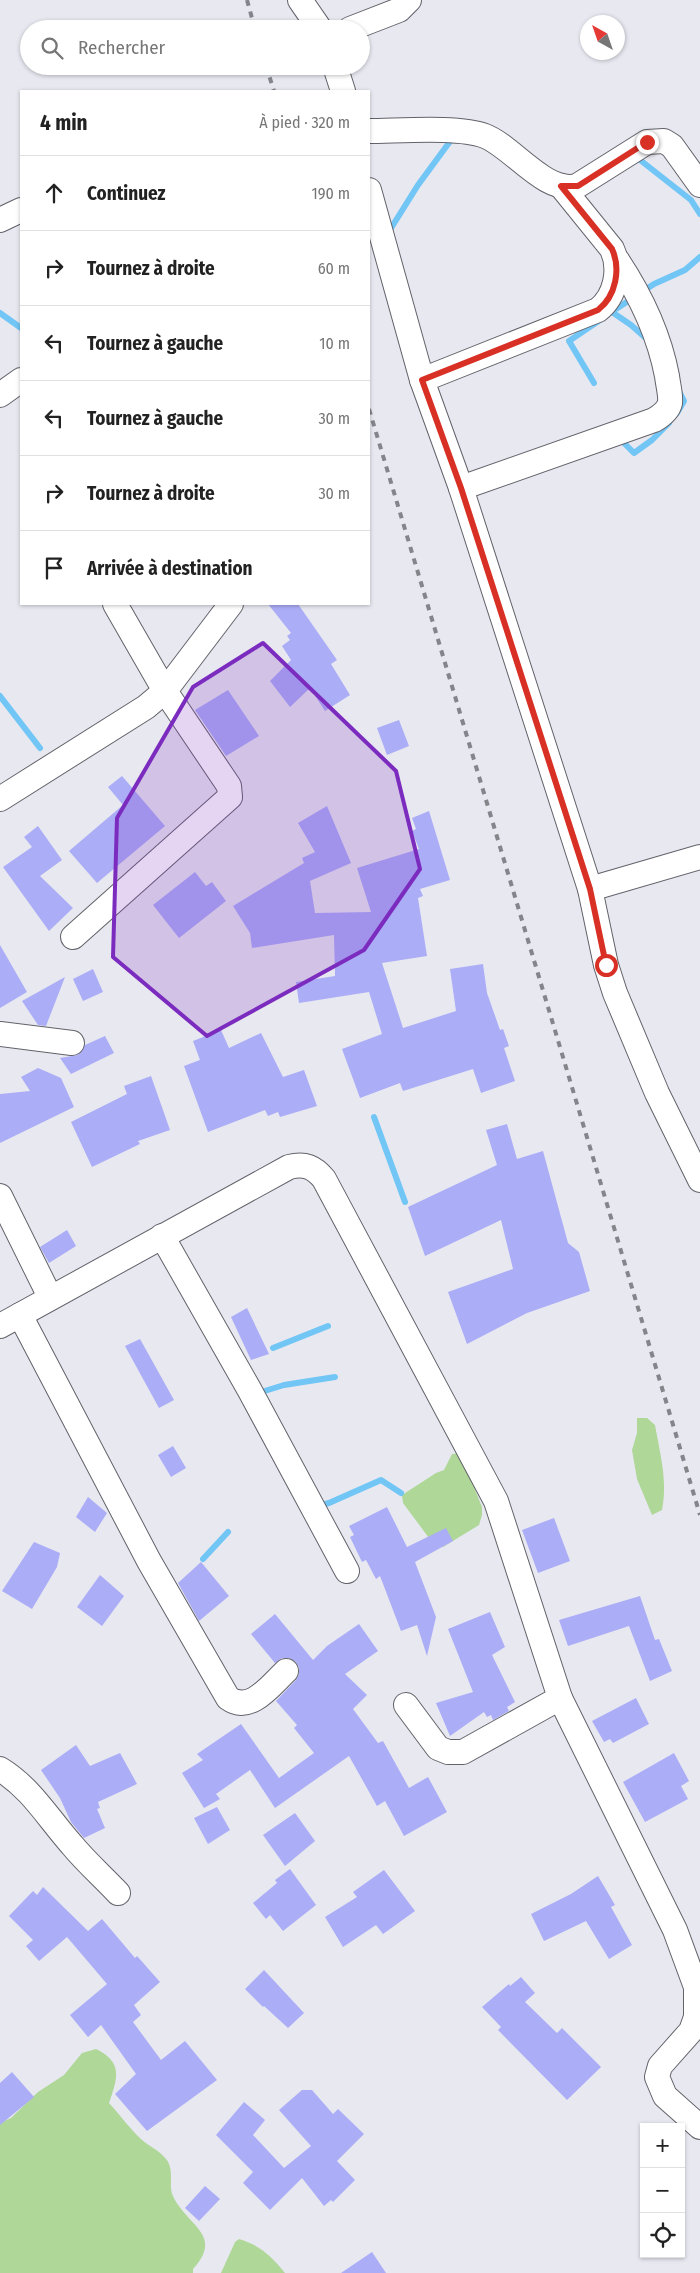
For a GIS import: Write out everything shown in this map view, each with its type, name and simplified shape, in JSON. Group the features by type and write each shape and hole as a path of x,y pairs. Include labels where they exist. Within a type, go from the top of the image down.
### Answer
{"street":[{"path":"300,0 314,20"},
{"path":"370,21 399,10 409,0"},
{"path":"338,75 343,90"},
{"path":"370,131 444,131 486,136 549,181 561,186 578,186 647,142 664,141 672,146 700,185"},
{"path":"461,488 654,420 664,413 670,404 662,347 632,282 612,249 561,186"},
{"path":"370,194 422,380 461,488 590,889 606,965 615,993 658,1093 700,1180"},
{"path":"0,220 20,210"},
{"path":"422,380 598,310 608,303 612,293 617,260"},
{"path":"0,395 20,381"},
{"path":"73,937 230,797 226,782 165,691 116,605"},
{"path":"0,799 146,707 165,691 231,605"},
{"path":"590,889 700,857"},
{"path":"0,1034 72,1042"},
{"path":"286,1672 254,1700 240,1703 228,1698 10,1321 50,1297 290,1167 300,1165 309,1166 324,1179 496,1501 560,1698 675,1930 696,1987 696,2017 691,2031 660,2066 658,2077 665,2096 700,2127"},
{"path":"0,1196 50,1297"},
{"path":"162,1236 249,1389 347,1571"},
{"path":"406,1705 438,1748 448,1752 463,1752 560,1698"},
{"path":"0,1769 15,1778 43,1808 72,1846 118,1893"}],"highlighted area":[{"path":"263,643 396,771 420,869 364,950 207,1036 113,957 117,818 193,687"}],"green space":[{"path":"637,1418 647,1418 655,1425 661,1457 664,1499 662,1510 652,1515 637,1479 632,1450 637,1433"},
{"path":"460,1453 482,1507 482,1515 479,1525 443,1547 432,1542 403,1503 402,1495 436,1473 444,1470 452,1454"},
{"path":"96,2049 111,2059 116,2072 115,2086 109,2103 138,2136 161,2154 169,2163 173,2196 204,2239 205,2247 202,2257 193,2269 193,2273 0,2273 0,2123 11,2118 38,2092 64,2075 82,2053"},
{"path":"239,2239 265,2252 285,2273 221,2273 235,2242"}],"building":[{"path":"269,605 299,605 337,660 331,664 350,695 325,711 310,688 290,707 270,681 291,660 282,646 290,640 287,636 291,633"},
{"path":"228,690 259,736 226,756 195,710"},
{"path":"399,720 409,746 387,755 377,728"},
{"path":"122,776 165,826 97,883 69,851 123,805 108,787"},
{"path":"327,806 351,863 310,881 315,913 371,912 357,868 419,849 412,831 416,829 412,818 429,811 450,880 420,889 423,896 418,898 427,956 382,963 403,1028 456,1011 450,969 483,964 487,993 500,1030 503,1029 509,1046 504,1048 515,1081 481,1093 473,1069 403,1091 400,1083 360,1098 342,1049 382,1034 369,992 299,1003 296,982 335,976 334,935 252,948 250,933 233,906 304,863 302,858 315,852 298,823"},
{"path":"38,826 62,860 40,876 73,908 49,931 3,867 32,847 24,837"},
{"path":"195,872 206,886 212,882 226,901 179,938 153,905"},
{"path":"0,945 27,992 0,1008"},
{"path":"93,969 103,992 83,1001 73,979"},
{"path":"65,977 46,1026 38,1025 22,1001"},
{"path":"221,1030 229,1048 261,1033 283,1077 304,1070 317,1106 280,1117 278,1112 268,1116 265,1110 208,1132 184,1066 200,1060 193,1041"},
{"path":"105,1036 114,1053 71,1074 60,1058 78,1055 85,1045"},
{"path":"38,1068 61,1078 74,1107 0,1143 0,1094 30,1091 21,1077"},
{"path":"151,1076 170,1130 138,1141 140,1144 92,1167 71,1122 127,1094 124,1086"},
{"path":"507,1124 517,1159 543,1151 568,1243 579,1252 590,1291 527,1313 467,1344 448,1292 513,1269 501,1220 425,1256 408,1207 497,1165 486,1130"},
{"path":"67,1230 76,1246 49,1263 40,1247"},
{"path":"247,1308 269,1354 251,1360 231,1317"},
{"path":"140,1339 174,1400 159,1408 125,1346"},
{"path":"173,1446 186,1468 171,1477 158,1455"},
{"path":"88,1497 107,1513 95,1532 76,1517"},
{"path":"387,1507 407,1547 446,1528 453,1541 415,1562 436,1617 427,1656 417,1625 401,1631 380,1576 376,1579 366,1560 362,1562 350,1537 354,1535 349,1526"},
{"path":"554,1518 570,1561 538,1573 522,1530"},
{"path":"34,1542 60,1553 57,1567 32,1609 2,1591"},
{"path":"201,1562 229,1596 199,1621 178,1583"},
{"path":"100,1575 124,1596 102,1626 77,1607"},
{"path":"640,1596 655,1640 659,1639 672,1671 650,1681 629,1626 568,1646 559,1620"},
{"path":"490,1612 505,1647 492,1655 515,1702 507,1707 509,1711 493,1720 491,1715 487,1717 484,1712 450,1736 436,1703 473,1692 448,1629"},
{"path":"275,1614 313,1660 327,1646 359,1624 378,1651 345,1674 367,1695 353,1709 378,1743 383,1741 409,1788 428,1777 447,1812 404,1836 385,1801 377,1806 349,1756 275,1808 250,1770 216,1794 220,1799 204,1808 182,1773 203,1760 197,1754 241,1724 279,1778 314,1753 294,1728 297,1725 276,1701 296,1680 299,1674 299,1667 295,1661 289,1658 282,1658 275,1663 251,1634"},
{"path":"636,1698 649,1724 613,1743 610,1739 604,1742 592,1721"},
{"path":"76,1745 90,1766 120,1753 137,1784 98,1802 100,1808 97,1809 105,1828 84,1838 71,1822 60,1798 41,1770"},
{"path":"674,1753 689,1781 681,1786 688,1799 645,1822 623,1782"},
{"path":"217,1807 230,1830 208,1844 194,1818"},
{"path":"295,1813 315,1841 285,1866 263,1835"},
{"path":"290,1869 316,1905 283,1931 270,1915 266,1919 253,1903 277,1883 275,1880"},
{"path":"384,1870 415,1911 383,1934 376,1925 343,1947 325,1917 357,1897 353,1892"},
{"path":"598,1876 615,1905 611,1907 632,1945 609,1959 586,1921 544,1941 531,1914 571,1894"},
{"path":"43,1887 88,1931 102,1919 135,1958 137,1956 160,1982 134,2005 141,2015 133,2022 161,2060 185,2041 217,2080 147,2131 115,2094 136,2074 101,2025 88,2037 70,2015 107,1984 67,1937 39,1961 26,1946 33,1940 9,1916 33,1891 37,1895"},
{"path":"264,1970 304,2013 288,2028 245,1989"},
{"path":"521,1977 535,1993 525,2002 557,2033 562,2028 601,2067 567,2100 498,2030 501,2027 482,2007 509,1984 510,1986"},
{"path":"12,2072 34,2097 0,2125 0,2083"},
{"path":"302,2090 312,2090 333,2114 338,2109 364,2134 337,2161 355,2180 333,2202 331,2200 324,2206 302,2178 270,2210 243,2183 253,2172 216,2135 244,2102 265,2120 253,2135 284,2168 311,2146 279,2110"},
{"path":"205,2186 220,2199 199,2221 185,2208"},
{"path":"372,2252 386,2273 341,2273"}],"waterway":[{"path":"388,233 418,185 454,136"},
{"path":"635,156 691,200 700,214"},
{"path":"610,313 654,284 685,270 700,257"},
{"path":"612,312 648,340"},
{"path":"0,313 20,327"},
{"path":"594,383 569,341 600,320"},
{"path":"677,413 684,401 678,389"},
{"path":"619,438 634,453 652,440 669,423"},
{"path":"0,696 40,748"},
{"path":"374,1117 405,1202"},
{"path":"273,1348 328,1326"},
{"path":"255,1394 284,1385 335,1377"},
{"path":"317,1506 329,1503 381,1480 401,1493"},
{"path":"203,1559 228,1532"}],"railway":[{"path":"247,0 253,20"},
{"path":"269,75 274,90"},
{"path":"370,412 700,1515"}],"route":[{"path":"606,965 590,889 461,488 422,380 598,310 608,303 612,293 617,260 612,249 561,186 571,188 578,186 647,142"}]}
